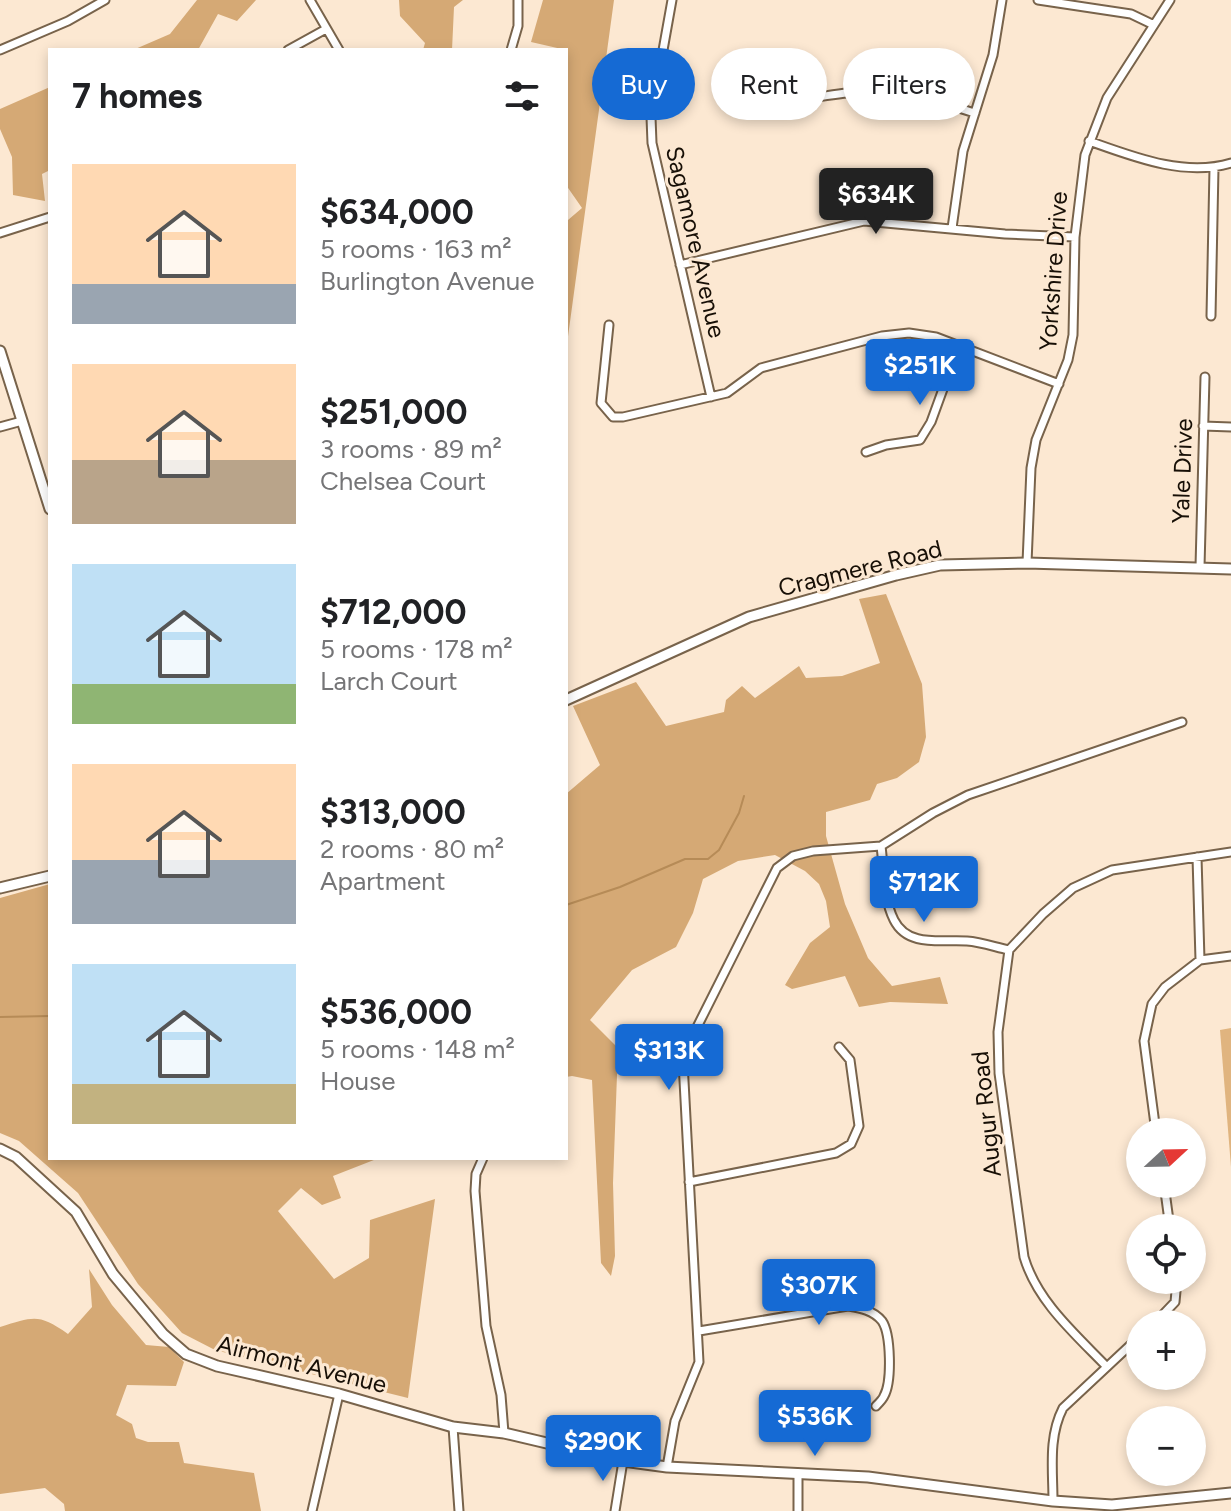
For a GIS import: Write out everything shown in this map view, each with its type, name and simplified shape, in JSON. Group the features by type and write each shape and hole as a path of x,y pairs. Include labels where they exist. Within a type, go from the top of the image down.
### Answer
{"street":[{"path":"0,50 68,21 105,0"},
{"path":"310,0 338,48"},
{"path":"512,48 518,26 518,0"},
{"name":"Sagamore Avenue","path":"672,0 651,117 652,143 711,397"},
{"path":"975,113 993,55 1002,0"},
{"path":"1038,0 1131,14 1154,25"},
{"name":"Yorkshire Drive","path":"1027,563 1031,468 1036,440 1068,360 1073,335 1075,237 1081,174 1089,141 1107,98 1170,0"},
{"path":"292,48 326,29"},
{"path":"952,228 963,151 973,120"},
{"path":"1089,141 1144,160 1189,168 1214,168 1231,163"},
{"path":"1211,316 1214,168"},
{"path":"0,233 48,218"},
{"path":"680,265 864,221 1075,237"},
{"path":"609,325 601,403 613,417 727,393 761,368 882,336 909,333 936,337 1059,384"},
{"path":"866,452 886,445 920,440 931,422 959,345"},
{"path":"0,351 48,503"},
{"name":"Yale Drive","path":"1200,567 1205,377"},
{"path":"0,427 22,421"},
{"path":"1203,426 1231,427"},
{"name":"Cragmere Road","path":"568,699 749,617 940,565 1027,563 1231,569"},
{"path":"667,1467 675,1421 699,1362 683,1062 686,1049 777,868 793,856 813,851 881,846 968,795 1182,722"},
{"path":"881,846 889,903 894,921 903,931 920,940 939,943 965,941 1009,950 1073,888 1112,870 1231,852"},
{"path":"1197,857 1200,960"},
{"path":"1,886 48,876"},
{"name":"Augur Road","path":"1009,950 998,1032 999,1073 1024,1257 1030,1278 1041,1295 1106,1366"},
{"path":"1154,1118 1144,1041 1152,1004 1165,987 1200,960 1231,956"},
{"path":"689,1182 836,1153 851,1144 859,1126 853,1073 850,1060 839,1047"},
{"name":"Airmont Avenue","path":"0,1149 16,1157 76,1212 123,1287 152,1323 186,1354 217,1366 339,1394 453,1427 504,1433 623,1461 667,1467 868,1477 1112,1508 1231,1493"},
{"path":"482,1160 476,1174 475,1191 486,1326 501,1395 504,1433"},
{"path":"699,1331 848,1306 868,1310 881,1321 888,1338 888,1385 884,1398 876,1406"},
{"path":"1053,1501 1055,1423 1063,1408 1126,1348"},
{"path":"312,1511 339,1394"},
{"path":"453,1427 459,1511"},
{"path":"615,1511 623,1461"},
{"path":"798,1473 798,1511"}],"shaded area":[{"path":"197,0 256,0 237,21 218,14 199,48 138,48 170,34"},
{"path":"399,0 463,0 454,7 452,48 424,48 425,43 400,16"},
{"path":"543,0 614,0 607,48 592,48 592,120 598,120 568,336 568,220 582,208 568,188 568,48 531,42"},
{"path":"48,88 48,171 42,174 45,201 13,195 12,157 0,129 0,109"},
{"path":"886,594 922,684 926,737 919,762 897,778 877,784 870,800 826,812 826,836 845,904 868,958 892,986 940,977 948,1004 890,1002 859,1007 845,976 792,989 785,985 810,943 830,927 826,901 819,884 805,871 775,855 738,861 703,879 693,913 676,947 632,970 590,1020 618,1048 613,1183 615,1256 611,1276 601,1263 592,1080 568,1077 568,792 600,765 573,706 636,682 666,726 724,712 726,700 742,686 755,698 799,666 806,678 842,676 880,663 859,599"},
{"path":"48,885 48,1160 374,1160 333,1176 341,1198 322,1205 301,1188 278,1211 334,1279 369,1258 370,1220 435,1199 408,1398 215,1350 182,1333 138,1284 78,1193 19,1141 0,1133 0,898"},
{"path":"1231,1028 1231,1167 1220,1030"},
{"path":"89,1269 112,1305 146,1345 169,1347 184,1362 176,1386 127,1385 116,1415 132,1424 136,1438 148,1442 179,1442 184,1463 254,1473 261,1511 65,1511 64,1504 45,1488 0,1494 0,1327 36,1319 68,1334 92,1307"}],"waterway":[{"path":"568,904 620,887 685,859 708,859 719,850 739,813 744,796"},
{"path":"0,1017 48,1016"}]}
